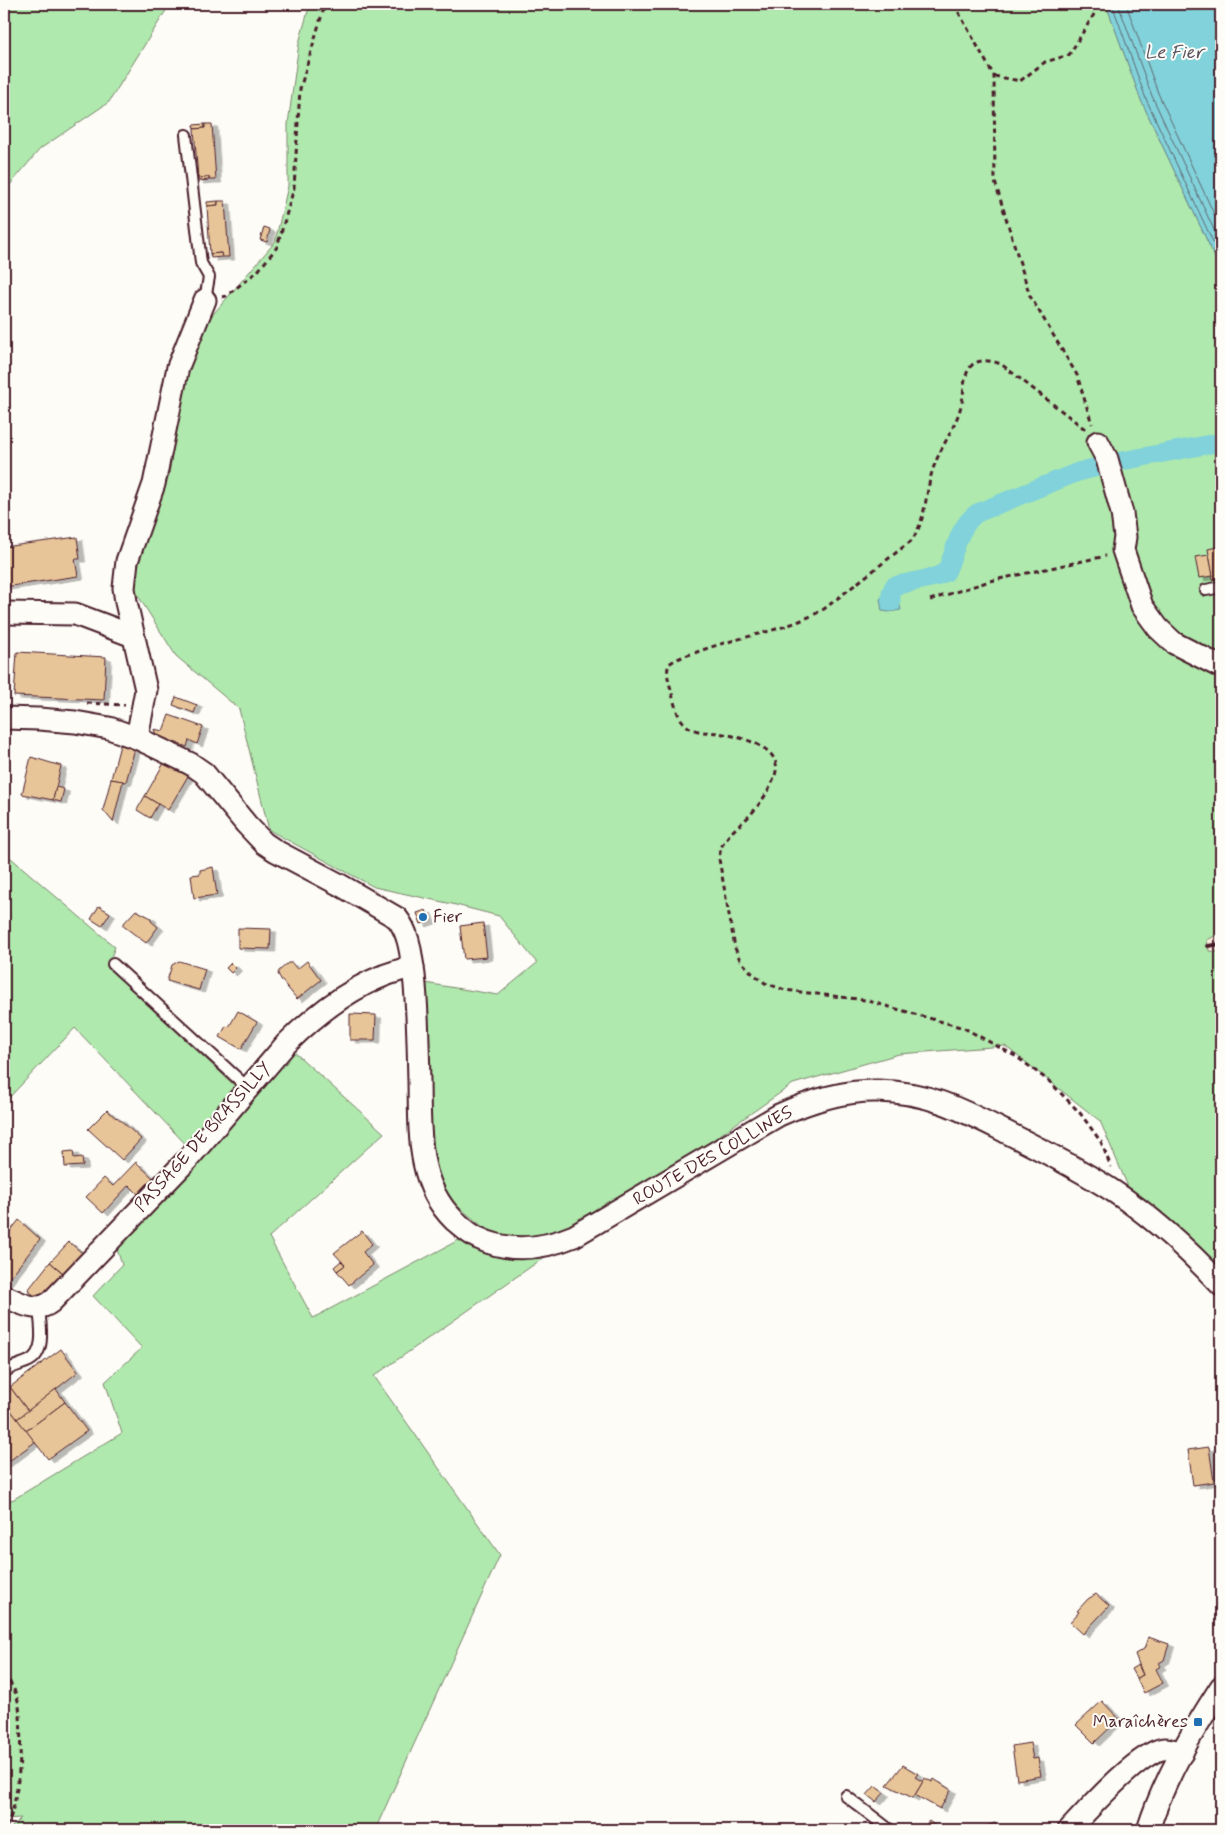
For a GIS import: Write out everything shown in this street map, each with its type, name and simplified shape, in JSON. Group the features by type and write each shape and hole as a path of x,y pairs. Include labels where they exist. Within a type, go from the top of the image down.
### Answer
{"street":[{"path":"137,738 146,690 132,636 124,588 128,555 154,484 178,367 205,300"},
{"path":"1105,456 1122,513 1124,553 1142,606 1158,628 1174,643 1221,667"},
{"path":"4,612 75,614 132,636"},
{"name":"ROUTE DES COLLINES","path":"4,718 76,722 109,728 137,738 192,764 204,773 264,843 397,918 407,938 418,1007 420,1141 426,1176 437,1200 447,1214 473,1235 493,1244 518,1248 536,1247 563,1240 582,1231 779,1115 814,1101 855,1092 876,1091 935,1099 1026,1142 1113,1191 1148,1218 1221,1285"},
{"name":"PASSAGE DE BRASSILLY","path":"39,1308 51,1302 188,1159 300,1030 336,1001 378,977 413,967"},
{"path":"4,1296 28,1306 39,1308"},
{"path":"1148,1830 1153,1814 1182,1753 1198,1722 1221,1687"},
{"path":"1198,1722 1221,1719"},
{"path":"1069,1830 1105,1792 1145,1757 1162,1749 1171,1749 1182,1753"}],"lane":[{"path":"186,135 201,263 209,276 205,300"},
{"path":"1206,590 1221,587"},
{"path":"113,964 248,1088"},
{"path":"4,1372 12,1366 29,1361 36,1354 41,1338 39,1308"},
{"path":"846,1796 890,1830"}],"path":[{"path":"205,300 226,296 258,271 277,247 294,188 300,90 325,4"},
{"path":"954,4 994,76 995,182 1030,296 1077,376 1105,456"},
{"path":"994,76 1020,81 1045,62 1069,55 1096,11"},
{"path":"1105,456 1089,432 1001,364 991,360 981,361 973,365 968,372 962,405 932,472 919,529 911,541 831,604 810,617 784,628 707,648 675,660 669,664 667,669 677,712 686,725 701,732 719,734 758,744 770,751 776,763 777,770 772,784 752,813 737,826 722,846 719,859 735,948 740,960 765,984 785,990 865,1000 964,1028 1017,1057 1056,1088 1080,1113 1101,1142 1113,1176 1113,1191"},
{"path":"930,600 1015,574 1124,553"},
{"path":"4,1674 12,1685 18,1700 21,1726 14,1806 4,1830"}],"shaded area":[{"path":"1221,933 1221,952 1209,951 1207,940"}],"green space":[{"path":"4,4 170,4 109,102 40,149 4,192"},
{"path":"310,4 1106,4 1141,100 1221,270 1221,933 1207,940 1209,951 1221,952 1221,1279 1129,1189 1100,1121 1005,1046 899,1054 793,1084 374,1376 500,1555 375,1830 9,1830 21,1818 4,1819 4,1502 14,1499 122,1433 105,1382 142,1348 93,1296 122,1265 116,1246 195,1154 75,1028 4,1103 4,852 115,947 107,967 249,1099 293,1051 384,1133 269,1237 313,1318 483,1227 455,1204 437,1177 430,1154 425,983 498,995 537,963 499,916 374,887 269,830 239,709 176,656 135,591 134,576 169,475 181,388 209,319 275,242 288,186 288,124 299,43"}],"water":[{"name":"Le Fier","path":"1106,4 1212,4 1221,23 1221,270 1141,100"},
{"path":"897,592 901,610 882,611 880,599 886,594"}],"building":[{"path":"205,124 205,128 194,129 193,125"},
{"path":"205,124 212,124 216,180 209,180 209,177 198,178 194,129 205,128"},
{"path":"209,177 209,180 198,181 198,178"},
{"path":"218,201 218,205 207,206 207,202"},
{"path":"218,201 225,201 229,257 222,257 221,253 210,254 207,206 218,205"},
{"path":"264,227 270,229 267,242 260,240"},
{"path":"221,253 222,257 211,258 210,254"},
{"path":"77,537 80,559 75,559 78,576 4,587 4,547"},
{"path":"1221,546 1221,578 1213,579 1208,549"},
{"path":"1209,555 1213,576 1199,578 1195,557"},
{"path":"17,652 106,657 104,700 14,696"},
{"path":"176,697 197,705 194,713 173,705"},
{"path":"169,715 203,727 197,744 189,740 187,747 156,735 154,729 163,731"},
{"path":"120,745 135,748 126,782 111,779"},
{"path":"31,757 61,766 53,800 22,794"},
{"path":"164,763 188,776 168,810 145,796"},
{"path":"111,779 123,781 113,822 103,810"},
{"path":"56,787 64,789 61,802 53,800"},
{"path":"145,796 158,804 150,818 137,810"},
{"path":"213,867 217,895 194,898 191,875 200,874 200,870"},
{"path":"99,906 110,913 102,926 91,919"},
{"path":"136,910 151,918 151,921 158,927 146,943 122,925"},
{"name":"Fier","path":"426,910 430,921 421,924 417,913"},
{"path":"483,923 487,957 464,959 460,926"},
{"path":"238,928 271,929 270,949 238,948"},
{"path":"179,961 205,969 199,990 167,981 172,965"},
{"path":"307,961 321,980 297,999 278,974 288,963 292,963 297,969"},
{"path":"231,963 236,968 231,973 226,968"},
{"path":"238,1011 257,1022 241,1049 220,1037 226,1026 229,1027"},
{"path":"350,1014 376,1015 375,1040 350,1040"},
{"path":"107,1110 141,1139 122,1160 88,1129"},
{"path":"73,1151 74,1158 82,1157 83,1166 65,1167 64,1152"},
{"path":"136,1162 153,1178 138,1194 129,1185 103,1213 86,1197 104,1178 113,1186"},
{"path":"19,1220 40,1239 4,1285 4,1239"},
{"path":"362,1231 372,1244 363,1252 373,1265 349,1285 337,1271 345,1265 334,1253"},
{"path":"69,1242 86,1256 68,1277 50,1262"},
{"path":"341,1261 345,1265 337,1271 334,1267"},
{"path":"50,1262 64,1274 41,1302 28,1290"},
{"path":"61,1349 78,1372 28,1411 10,1387"},
{"path":"10,1387 28,1411 17,1419 4,1401 4,1391"},
{"path":"56,1389 65,1402 26,1431 17,1419"},
{"path":"65,1402 87,1431 48,1459 26,1431"},
{"path":"4,1404 35,1442 5,1464"},
{"path":"1209,1447 1214,1482 1193,1485 1188,1450"},
{"path":"1096,1594 1109,1606 1083,1634 1070,1622 1088,1599"},
{"path":"1148,1637 1169,1644 1164,1660 1159,1663 1161,1666 1156,1669 1163,1683 1144,1693 1136,1678 1143,1675 1135,1654 1144,1649"},
{"path":"1138,1665 1143,1675 1136,1678 1131,1669"},
{"path":"1102,1701 1119,1719 1094,1743 1076,1725"},
{"path":"1030,1743 1033,1759 1038,1758 1041,1776 1017,1780 1012,1746"},
{"path":"903,1765 918,1774 915,1777 923,1782 913,1798 887,1785"},
{"path":"925,1778 932,1782 934,1779 951,1790 940,1809 915,1795"},
{"path":"875,1786 884,1793 876,1802 867,1795"},
{"path":"929,1821 939,1829 931,1830 925,1826"},
{"path":"995,1823 997,1830 977,1830"}],"waterway":[{"path":"891,602 891,593 894,586 935,577 946,572 961,533 970,519 977,513 1078,472 1117,462 1221,442"}],"railway":[{"path":"1208,946 1221,944"}],"place":[{"name":"Fier","path":"423,917"},
{"name":"Maraîchères","path":"1198,1722"}]}
